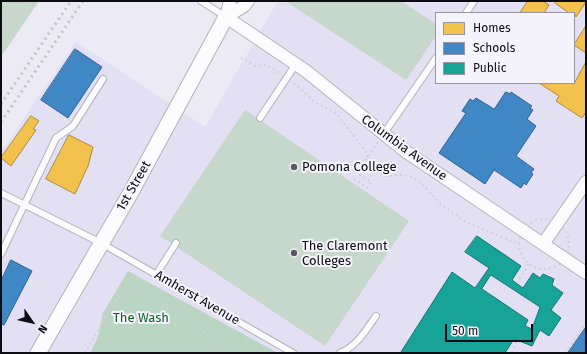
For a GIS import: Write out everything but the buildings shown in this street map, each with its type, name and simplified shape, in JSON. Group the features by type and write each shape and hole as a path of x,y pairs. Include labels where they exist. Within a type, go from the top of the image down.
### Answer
{"street":[{"path":"227,7 244,6 248,1"},
{"name":"Columbia Avenue","path":"227,7 383,135 586,273"},
{"name":"1st Street","path":"38,353 164,133 227,7"},
{"path":"543,244 586,182"}],"lane":[{"path":"201,1 227,7"},
{"path":"467,12 474,1"},
{"path":"383,135 435,59"},
{"path":"260,118 296,64"},
{"path":"1,254 56,138 73,126 104,79"},
{"name":"Amherst Avenue","path":"1,192 101,243 293,353"},
{"path":"156,274 176,243"},
{"path":"340,353 352,346 361,337 376,316"}],"path":[{"path":"1,30 8,27 27,1"},
{"path":"241,58 255,66 267,65 279,73"},
{"path":"293,83 316,103 336,113 366,152 370,168 375,172 386,176 402,175 411,177 420,183 442,204 466,222 511,242 519,244"},
{"path":"354,179 367,188 371,182 357,173 383,135"},
{"path":"517,284 529,264"},
{"path":"85,353 113,304 125,292 137,289 198,324 224,353"},
{"path":"566,353 586,322"},
{"path":"238,353 253,330"},
{"path":"512,353 517,340"}],"shaded area":[{"name":"The Claremont Colleges","path":"278,1 586,1 586,353 1,353 1,152 76,42 205,127"}],"green space":[{"path":"1,1 39,1 1,57"},
{"path":"285,1 401,1 435,23 435,37 406,80"},
{"path":"245,110 409,221 325,346 160,236"},
{"name":"The Wash","path":"128,271 278,353 90,353 98,337 103,313"}],"railway":[{"path":"1,104 71,1"},
{"path":"1,122 83,1"}],"place":[{"name":"Pomona College","path":"294,167"},
{"name":"The Claremont Colleges","path":"294,253"}]}
